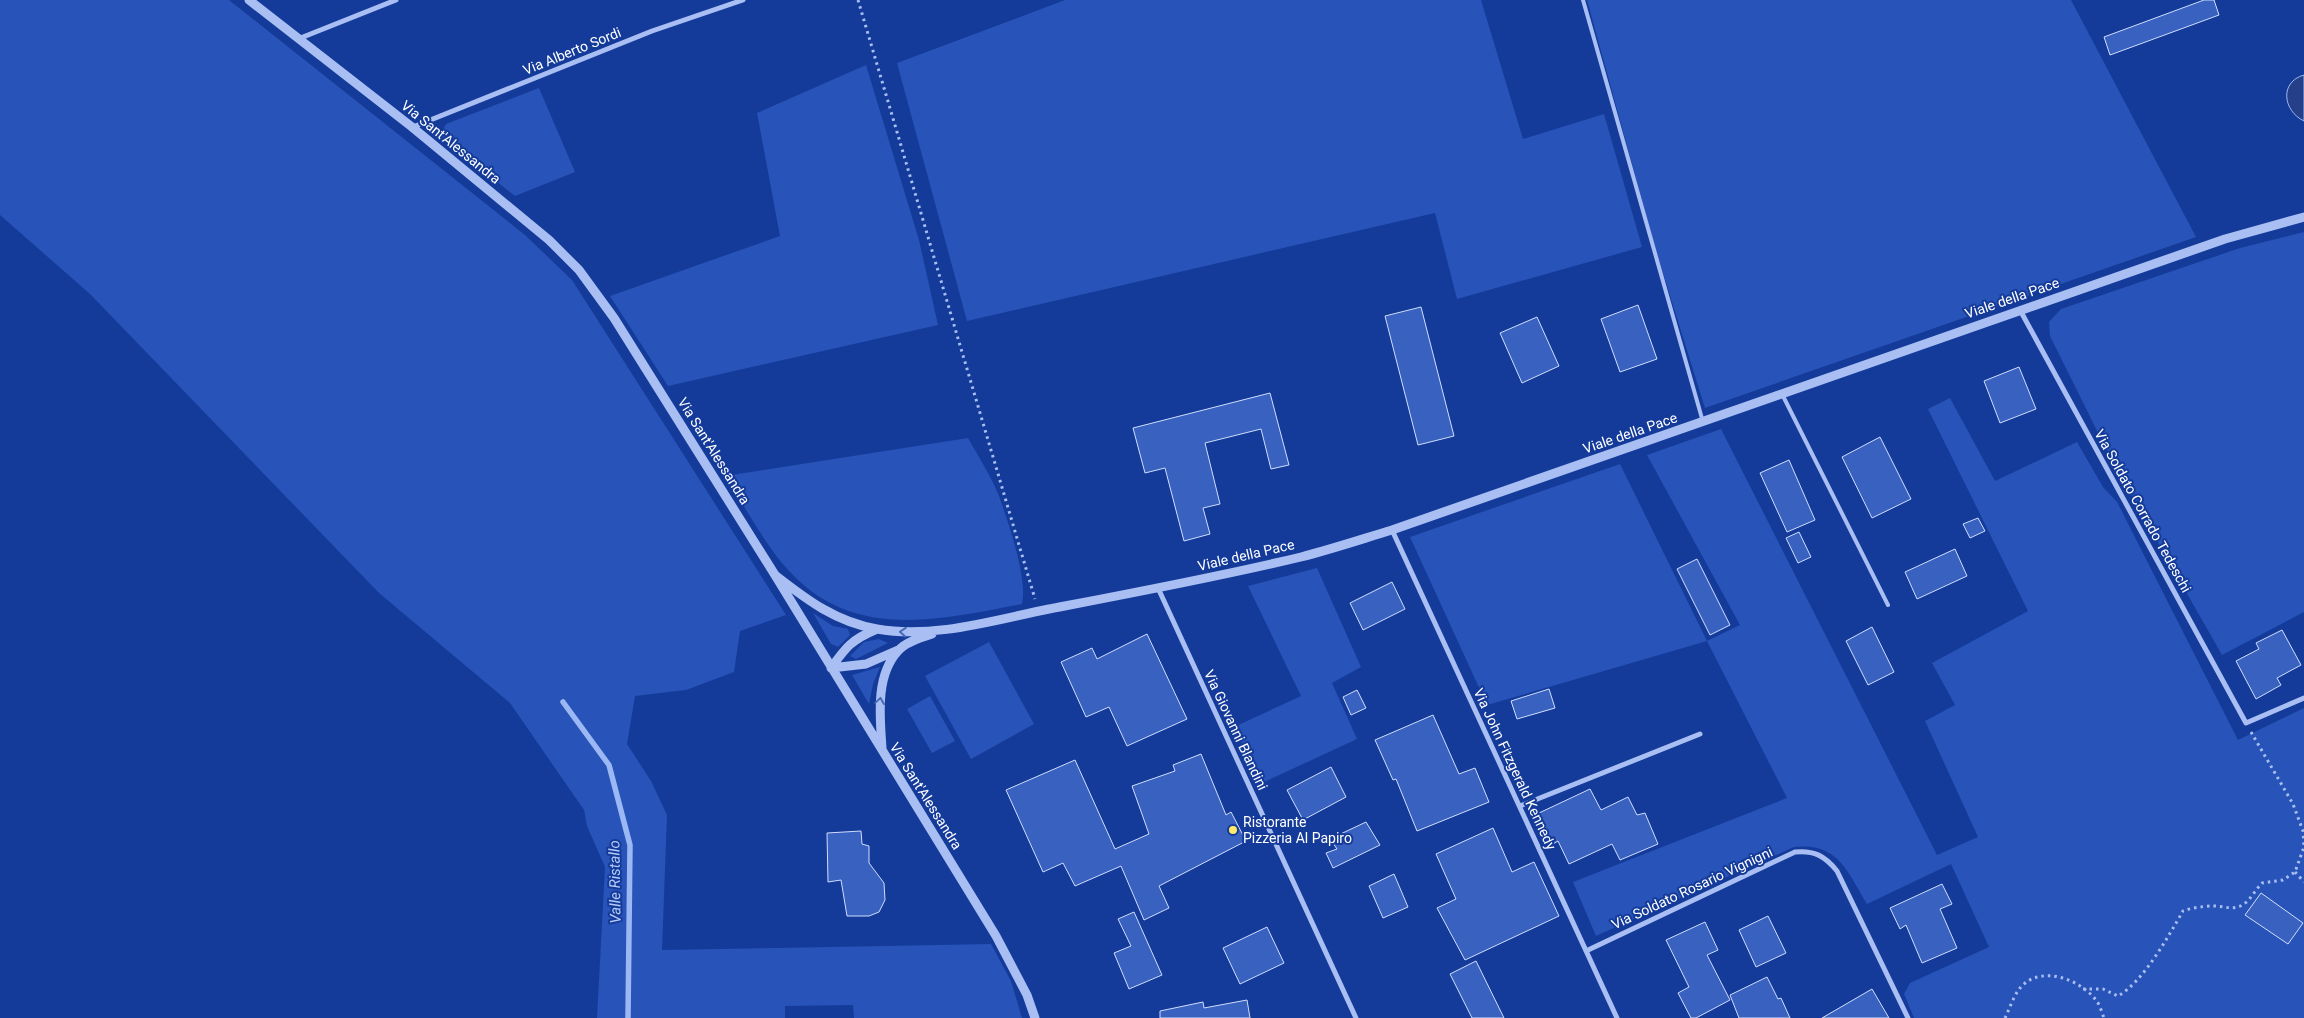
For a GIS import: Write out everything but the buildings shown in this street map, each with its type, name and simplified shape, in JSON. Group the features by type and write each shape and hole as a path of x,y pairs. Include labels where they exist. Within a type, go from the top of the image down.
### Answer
{"street":[{"name":"Via Sant'Alessandra","path":"249,0 412,128 549,240 579,270 614,318 775,575 996,936 1028,996 1035,1018"},
{"path":"298,39 396,0"},
{"name":"Via Alberto Sordi","path":"412,128 652,31 743,0"},
{"name":"Viale della Pace","path":"952,628 1158,588 1302,556 1392,530 2225,239 2304,218"},
{"name":"Via Soldato Corrado Tedeschi","path":"2020,310 2246,723"},
{"name":"Via John Fitzgerald Kennedy","path":"1392,530 1617,1018"},
{"path":"775,575 813,605 844,621 877,629 909,632 952,628"},
{"name":"Via Giovanni Blandini","path":"1158,588 1356,1018"},
{"path":"831,668 866,664 920,638 952,628"},
{"path":"831,668 844,650 856,638 877,629"},
{"path":"882,750 879,706 885,675 898,650"},
{"path":"2246,723 2304,698"},
{"path":"1520,806 1700,734"},
{"name":"Via Soldato Rosario Vignigni","path":"1586,951 1795,852 1810,850 1827,858 1837,871 1908,1018"}],"lane":[{"path":"1583,0 1703,422"},
{"path":"1782,394 1888,605"}],"path":[{"path":"858,0 1039,611"},
{"path":"2083,989 2103,989 2118,996 2127,991 2146,967 2183,911 2190,908 2214,906 2234,908 2244,904 2262,883 2283,880 2295,872 2304,847 2303,831 2293,804 2246,723"},
{"path":"2295,872 2304,882"},
{"path":"2005,1018 2022,986 2032,978 2044,975 2063,978 2083,989 2096,1000 2104,1018"}],"shaded area":[{"path":"0,0 229,0 525,235 572,280 786,615 740,631 734,672 686,690 635,696 627,744 651,781 667,815 662,950 991,944 1011,981 1022,1018 854,1018 853,1005 785,1006 785,1018 597,1018 605,867 587,826 584,810 510,703 379,593 90,294 0,215"},
{"path":"1065,0 1481,0 1523,139 1604,114 1642,247 1457,299 1435,213 967,321 897,63"},
{"path":"1587,0 2071,0 2196,237 1705,408 1654,244"},
{"path":"866,65 919,240 938,325 668,386 610,296 780,236 757,113"},
{"path":"2304,75 2304,121 2292,111 2288,104 2287,90 2290,84"},
{"path":"539,88 575,172 515,196 439,137 446,124"},
{"path":"2304,232 2304,612 2222,655 2116,469 2050,336 2049,322 2061,309 2240,248"},
{"path":"1950,398 1995,481 2077,442 2103,487 2117,502 2238,740 2304,708 2304,1018 1914,1018 1904,994 1910,983 1989,947 1951,864 1867,904 1840,861 1821,849 1809,847 1794,847 1596,936 1573,882 1787,798 1707,641 1740,625 1647,455 1721,429 1937,855 1978,837 1925,721 1955,705 1932,663 2028,611 1928,409"},
{"path":"968,438 996,489 1007,520 1020,565 1023,593 1022,604 957,616 893,620 863,615 835,605 807,588 782,563 759,531 725,476"},
{"path":"1620,464 1707,641 1487,705 1410,537"},
{"path":"1317,568 1361,667 1332,683 1357,739 1260,784 1234,727 1301,696 1248,586"},
{"path":"813,613 833,626 848,629 850,635 838,647 831,644"},
{"path":"879,639 888,643 856,659 850,656 864,642"},
{"path":"989,642 1034,724 971,759 925,676"},
{"path":"880,667 873,684 869,704 852,675"},
{"path":"930,696 955,741 932,753 907,709"}],"waterway":[{"name":"Valle Ristallo","path":"563,702 609,765 630,845 628,1018"}],"place":[{"name":"Ristorante Pizzeria Al Papiro","path":"1233,830"}]}
